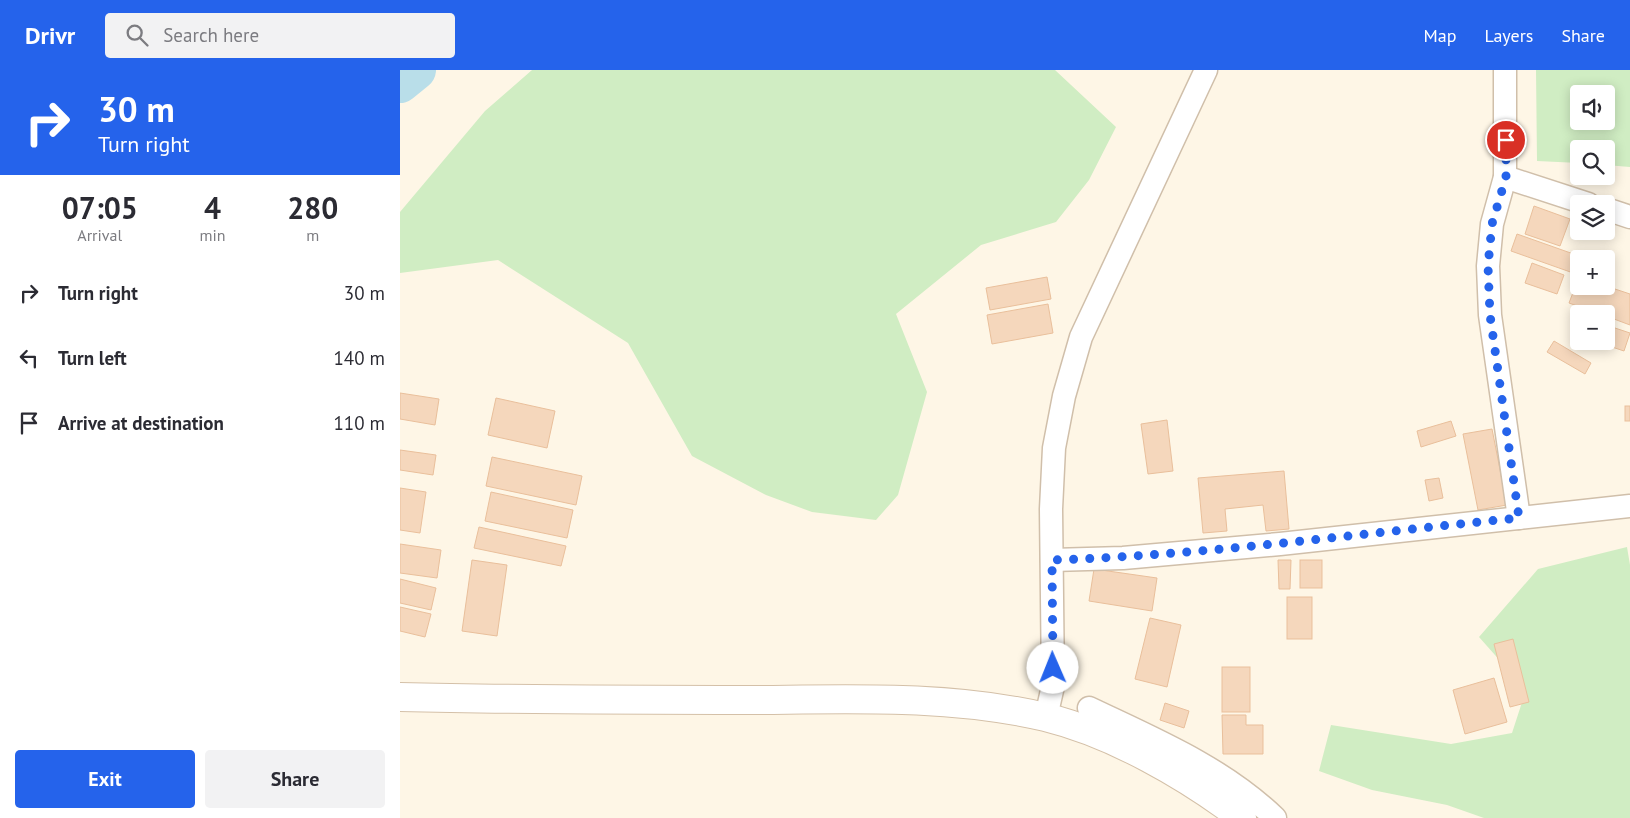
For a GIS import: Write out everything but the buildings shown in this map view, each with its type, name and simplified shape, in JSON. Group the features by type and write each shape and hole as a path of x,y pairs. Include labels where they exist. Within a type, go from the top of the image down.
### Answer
{"street":[{"path":"1046,717 1053,686 1051,509 1054,448 1064,396 1081,337 1206,70"},
{"path":"1505,70 1506,177 1492,224 1488,266 1490,315 1519,518"},
{"path":"1506,177 1570,198"},
{"path":"1615,212 1630,217"},
{"path":"1052,560 1123,558 1280,544 1630,506"},
{"path":"400,697 521,700 886,699 984,707 1046,717 1109,739 1192,781 1242,818"},
{"path":"1089,708 1188,755 1219,774 1261,805 1275,818"}],"green space":[{"path":"532,70 1055,70 1116,127 1089,180 1056,222 981,245 896,314 927,392 898,495 876,520 812,512 766,495 692,456 628,343 498,260 400,273 400,212 485,111"},
{"path":"1536,70 1630,70 1630,167 1615,166 1615,140 1570,140 1570,163 1537,161"},
{"path":"1627,547 1630,565 1630,818 1484,818 1447,805 1372,790 1319,771 1331,725 1451,744 1512,733 1526,690 1479,637 1538,569"}],"waterway":[{"path":"400,83 416,70"}],"route":[{"path":"1053,668 1052,560 1123,558 1280,544 1356,534 1519,518 1490,315 1488,266 1492,224 1506,177 1506,140"}]}
